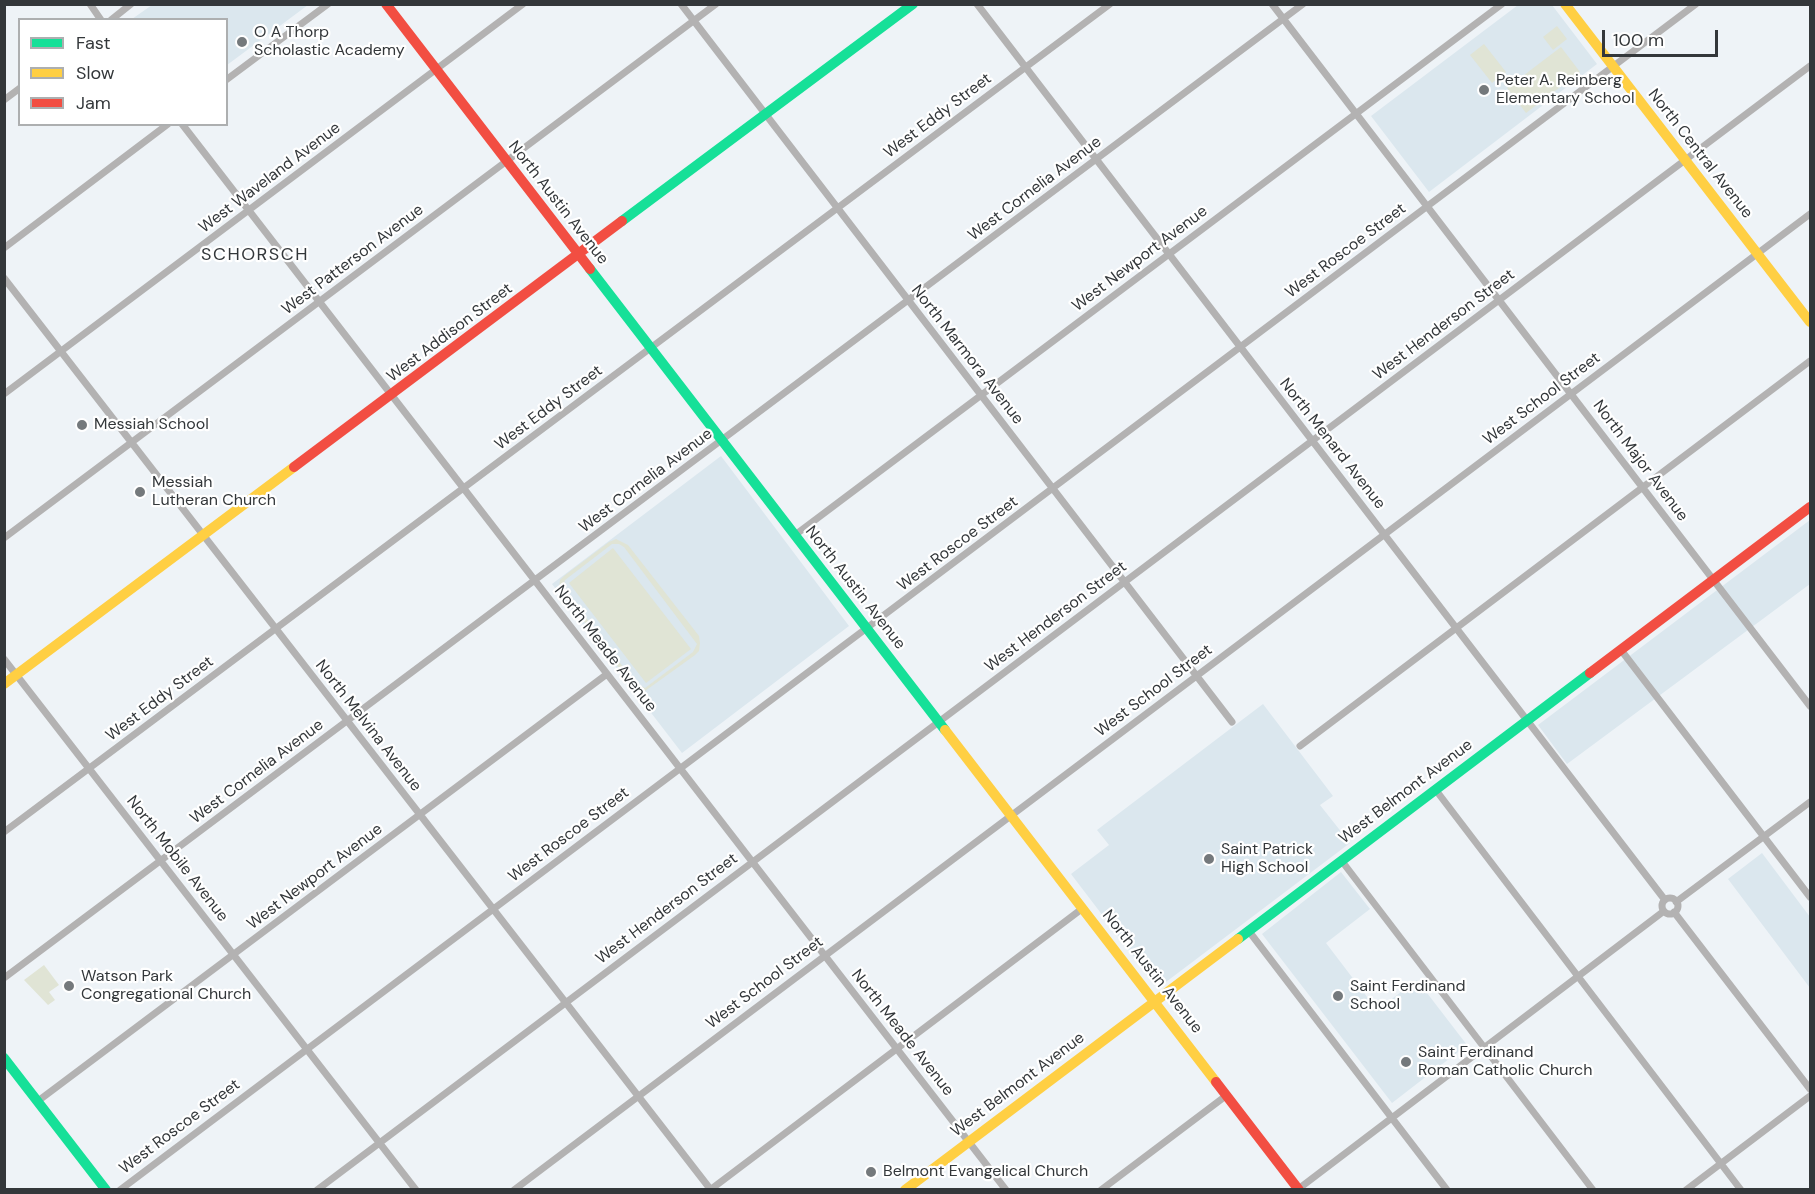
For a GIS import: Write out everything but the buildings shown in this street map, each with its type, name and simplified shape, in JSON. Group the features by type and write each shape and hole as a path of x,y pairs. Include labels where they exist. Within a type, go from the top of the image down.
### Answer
{"street":[{"path":"90,4 100,18"},
{"path":"114,18 131,4"},
{"path":"228,79 328,4"},
{"name":"North Austin Avenue","path":"386,4 1298,1189"},
{"name":"West Waveland Avenue","path":"4,394 523,4"},
{"name":"North Marmora Avenue","path":"681,4 1232,722"},
{"name":"West Patterson Avenue","path":"4,538 716,4"},
{"name":"West Addison Street","path":"4,684 913,4"},
{"name":"North Menard Avenue","path":"977,4 1665,900"},
{"name":"West Eddy Street","path":"4,832 1110,4"},
{"name":"North Major Avenue","path":"1272,4 1810,706"},
{"name":"West Cornelia Avenue","path":"4,978 1303,4"},
{"name":"West Newport Avenue","path":"795,535 1502,4"},
{"name":"North Central Avenue","path":"1565,4 1810,322"},
{"name":"West Roscoe Street","path":"120,1190 1696,4"},
{"name":"West Henderson Street","path":"317,1190 1810,66"},
{"path":"4,100 18,90"},
{"path":"4,248 165,126"},
{"name":"North Meade Avenue","path":"184,126 1006,1190"},
{"name":"West School Street","path":"513,1190 1810,214"},
{"name":"North Melvina Avenue","path":"4,278 710,1189"},
{"path":"1300,746 1810,361"},
{"name":"West Belmont Avenue","path":"905,1190 1435,789 1809,510"},
{"path":"1621,650 1810,897"},
{"name":"North Mobile Avenue","path":"4,659 416,1190"},
{"name":"West Newport Avenue","path":"38,1101 607,674"},
{"path":"1435,789 1741,1190"},
{"path":"1676,902 1810,802"},
{"path":"1341,860 1593,1190"},
{"path":"1670,898 1676,902 1677,908 1674,912 1668,914 1664,911 1662,904 1665,900 1670,898"},
{"path":"710,1189 1083,908"},
{"path":"1298,1189 1664,911"},
{"path":"1674,912 1810,1089"},
{"path":"1248,930 1447,1190"},
{"path":"4,1058 106,1190"},
{"path":"1101,1190 1227,1095"},
{"path":"1686,1190 1810,1096"}],"shaded area":[{"name":"O A Thorp Scholastic Academy","path":"152,4 308,5 228,64 228,18 133,18"},
{"name":"Peter A. Reinberg Elementary School","path":"1518,5 1552,5 1597,64 1429,192 1371,116"},
{"path":"1557,26 1567,39 1553,50 1543,37"},
{"path":"1484,44 1506,72 1492,83 1470,55"},
{"path":"1561,47 1580,72 1526,113 1507,88"},
{"path":"721,456 849,626 682,753 552,584"},
{"path":"1810,520 1810,584 1567,764 1538,725"},
{"path":"616,539 628,545 699,636 699,651 645,691 633,687 559,588 560,580 564,576","holes":["612,544 624,547 697,644 693,652 645,688 636,684 563,587 565,580"]},
{"path":"613,548 691,649 646,683 569,583"},
{"name":"Saint Patrick High School","path":"1263,704 1333,796 1320,805 1350,843 1158,988 1071,874 1109,845 1097,830"},
{"path":"1762,853 1810,917 1810,988 1728,879"},
{"name":"Saint Ferdinand School","path":"1341,872 1370,909 1326,943 1377,1010 1417,980 1467,1045 1392,1103 1262,934"},
{"path":"44,965 59,985 49,992 55,1000 48,1005 24,980"}],"traffic: fast":[{"path":"622,221 913,4"},
{"path":"590,269 945,730"},
{"path":"1238,939 1590,673"},
{"path":"4,1058 106,1190"}],"traffic: slow":[{"path":"1565,4 1810,322"},
{"path":"4,684 294,467"},
{"path":"945,730 1216,1082"},
{"path":"905,1190 1238,939"}],"traffic: jam":[{"path":"386,4 590,269"},
{"path":"294,467 622,221"},
{"path":"1590,673 1810,507"},
{"path":"1216,1082 1299,1190"}],"place":[{"name":"O A Thorp Scholastic Academy","path":"242,42"},
{"name":"Peter A. Reinberg Elementary School","path":"1484,90"},
{"name":"Messiah School","path":"82,425"},
{"name":"Messiah Lutheran Church","path":"140,492"},
{"name":"Saint Patrick High School","path":"1209,859"},
{"name":"Watson Park Congregational Church","path":"69,986"},
{"name":"Saint Ferdinand School","path":"1338,996"},
{"name":"Saint Ferdinand Roman Catholic Church","path":"1406,1062"},
{"name":"Belmont Evangelical Church","path":"871,1172"}],"district":[{"name":"SCHORSCH","path":"255,255"}]}
